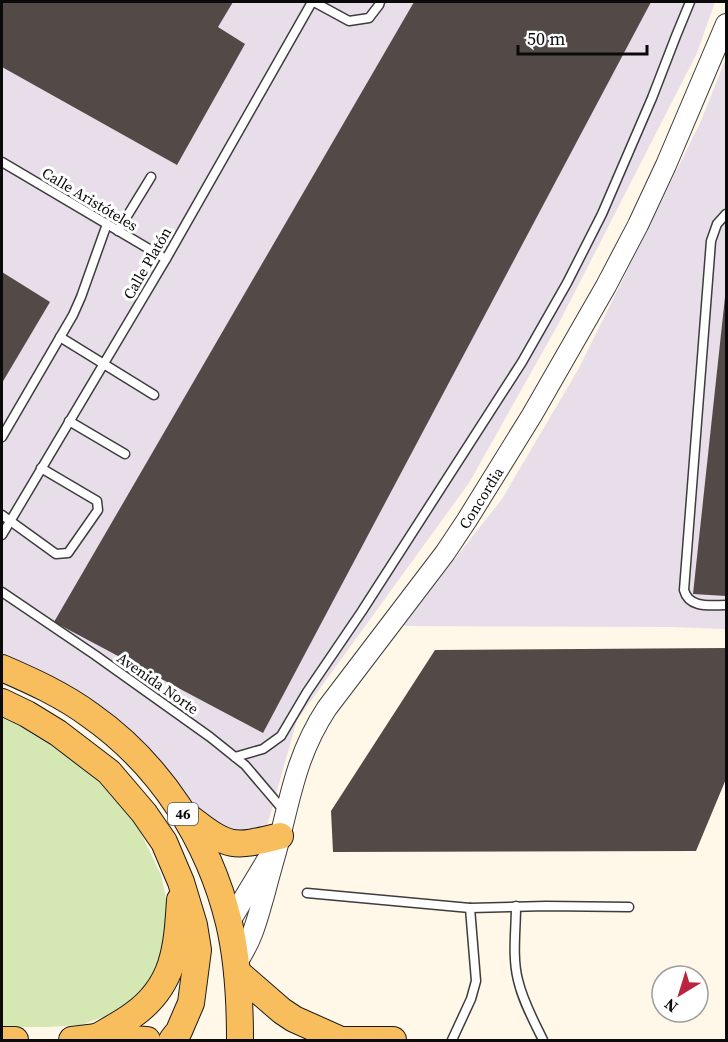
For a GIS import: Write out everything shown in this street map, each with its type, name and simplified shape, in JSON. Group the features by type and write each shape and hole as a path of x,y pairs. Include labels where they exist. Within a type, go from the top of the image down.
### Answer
{"main road":[{"name":"46","path":"2,668 64,698 116,734 156,775 183,812 210,864 229,923 237,968 240,1041"},
{"name":"46","path":"2,702 58,733 108,772 144,813 164,842 181,882 194,925 198,950 191,1003 172,1041"},
{"path":"183,812 210,834 230,844 252,843 281,830"},
{"path":"98,1037 134,1014 151,999 170,972 178,931 181,882"},
{"path":"237,968 282,1011 294,1019 341,1040"},
{"path":"72,1041 98,1037 147,1041"},
{"path":"2,1040 15,1041"},
{"path":"331,1041 393,1041"}],"street":[{"name":"Concordia","path":"237,968 254,932 295,772 311,734 445,553 532,414 606,286 638,225 726,24"},
{"path":"229,923 281,830"}],"lane":[{"path":"313,2 349,21 369,18 380,2"},
{"name":"Calle Platón","path":"2,535 166,259 313,2"},
{"path":"235,757 262,749 281,736 307,692 522,362 567,283 602,214 690,2"},
{"name":"Calle Aristóteles","path":"2,162 166,259"},
{"path":"118,231 152,177"},
{"path":"726,213 717,224 711,241 684,583 685,595 693,603 726,605"},
{"path":"2,437 73,315 107,224"},
{"path":"60,337 154,395"},
{"path":"69,421 125,454"},
{"path":"2,515 56,554 68,553 98,510 97,501 41,468"},
{"name":"Avenida Norte","path":"2,592 160,701 235,757 252,772 281,830"},
{"path":"307,893 470,908 629,906"},
{"path":"516,906 517,979 543,1041"},
{"path":"452,1041 471,999 476,981 470,908"}],"shaded area":[{"path":"2,2 715,2 697,53 560,321 469,483 297,720 263,840 234,847 192,805 2,660"},
{"path":"726,58 726,629 402,626 502,499 579,368 701,121"}],"green space":[{"path":"2,718 69,754 106,786 140,831 161,875 170,917 168,957 150,986 119,1011 81,1025 2,1027"}],"building":[{"path":"2,2 233,2 218,27 245,44 177,165 2,67"},
{"path":"414,2 651,2 263,733 54,622"},
{"path":"2,272 50,302 2,383"},
{"path":"726,297 726,596 693,594"},
{"path":"726,648 726,779 696,851 333,852 331,811 435,650"}]}
